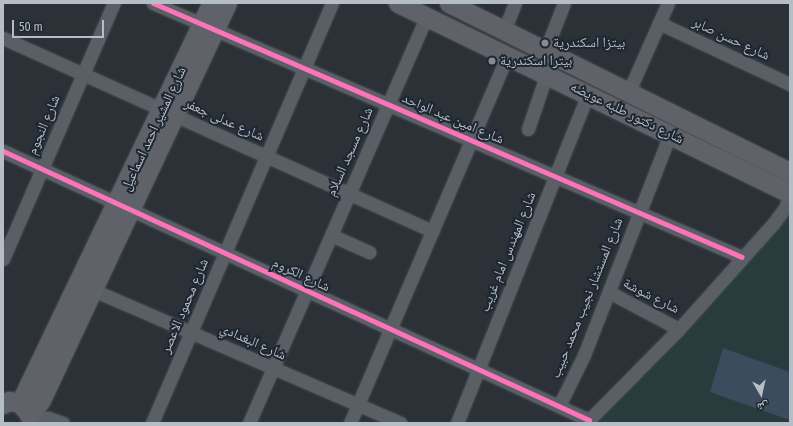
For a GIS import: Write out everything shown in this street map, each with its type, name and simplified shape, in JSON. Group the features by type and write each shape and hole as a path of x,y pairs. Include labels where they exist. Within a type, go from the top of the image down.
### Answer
{"street":[{"name":"شارع النجوم","path":"3,259 114,3"},
{"name":"شارع امين عبد الواحد","path":"153,3 742,257"},
{"name":"شارع المشير احمد اسماعيل","path":"208,26 212,3"},
{"name":"شارع المشير احمد اسماعيل","path":"20,413 123,206 208,26 227,3"},
{"name":"شارع محمود الاعصر","path":"152,423 332,3"},
{"name":"شارع دكتور طلبه عويضه","path":"398,3 508,54 790,193"},
{"name":"شارع دكتور طلبه عويضه","path":"449,3 505,28 790,172"},
{"path":"505,28 515,3"},
{"path":"546,49 564,3"},
{"path":"629,91 668,3"},
{"path":"465,34 474,14"},
{"name":"شارع مسجد السلام","path":"249,423 427,16"},
{"name":"شارع حسن صابر","path":"659,23 790,84"},
{"name":"شارع عدلى جعفر","path":"3,38 433,231"},
{"path":"350,423 508,54"},
{"path":"528,129 547,73"},
{"name":"شارع المهندس امام غريب","path":"457,423 588,93"},
{"name":"شارع المستشار نجيب محمد حبيب","path":"558,406 584,356 638,212 670,134"},
{"name":"شارع الكروم","path":"3,151 558,406 588,422"},
{"path":"588,422 679,329 782,212 790,193"},
{"name":"شارع المشير احمد اسماعيل","path":"20,413 41,400 93,290 123,206"},
{"path":"331,236 370,252"},
{"name":"شارع البغدادي","path":"93,290 400,423"},
{"name":"شارع شوشة","path":"609,292 679,329"},
{"path":"20,413 49,418 63,423"}],"shaded area":[{"path":"790,208 790,423 597,423 657,362"}],"water":[{"path":"723,348 790,372 790,420 710,392"}],"cycle path":[{"path":"153,3 742,257"},
{"path":"3,151 589,420"}],"place":[{"name":"بيتزا اسكندرية","path":"545,43"},
{"name":"بيترا اسكندرية","path":"492,61"}]}
